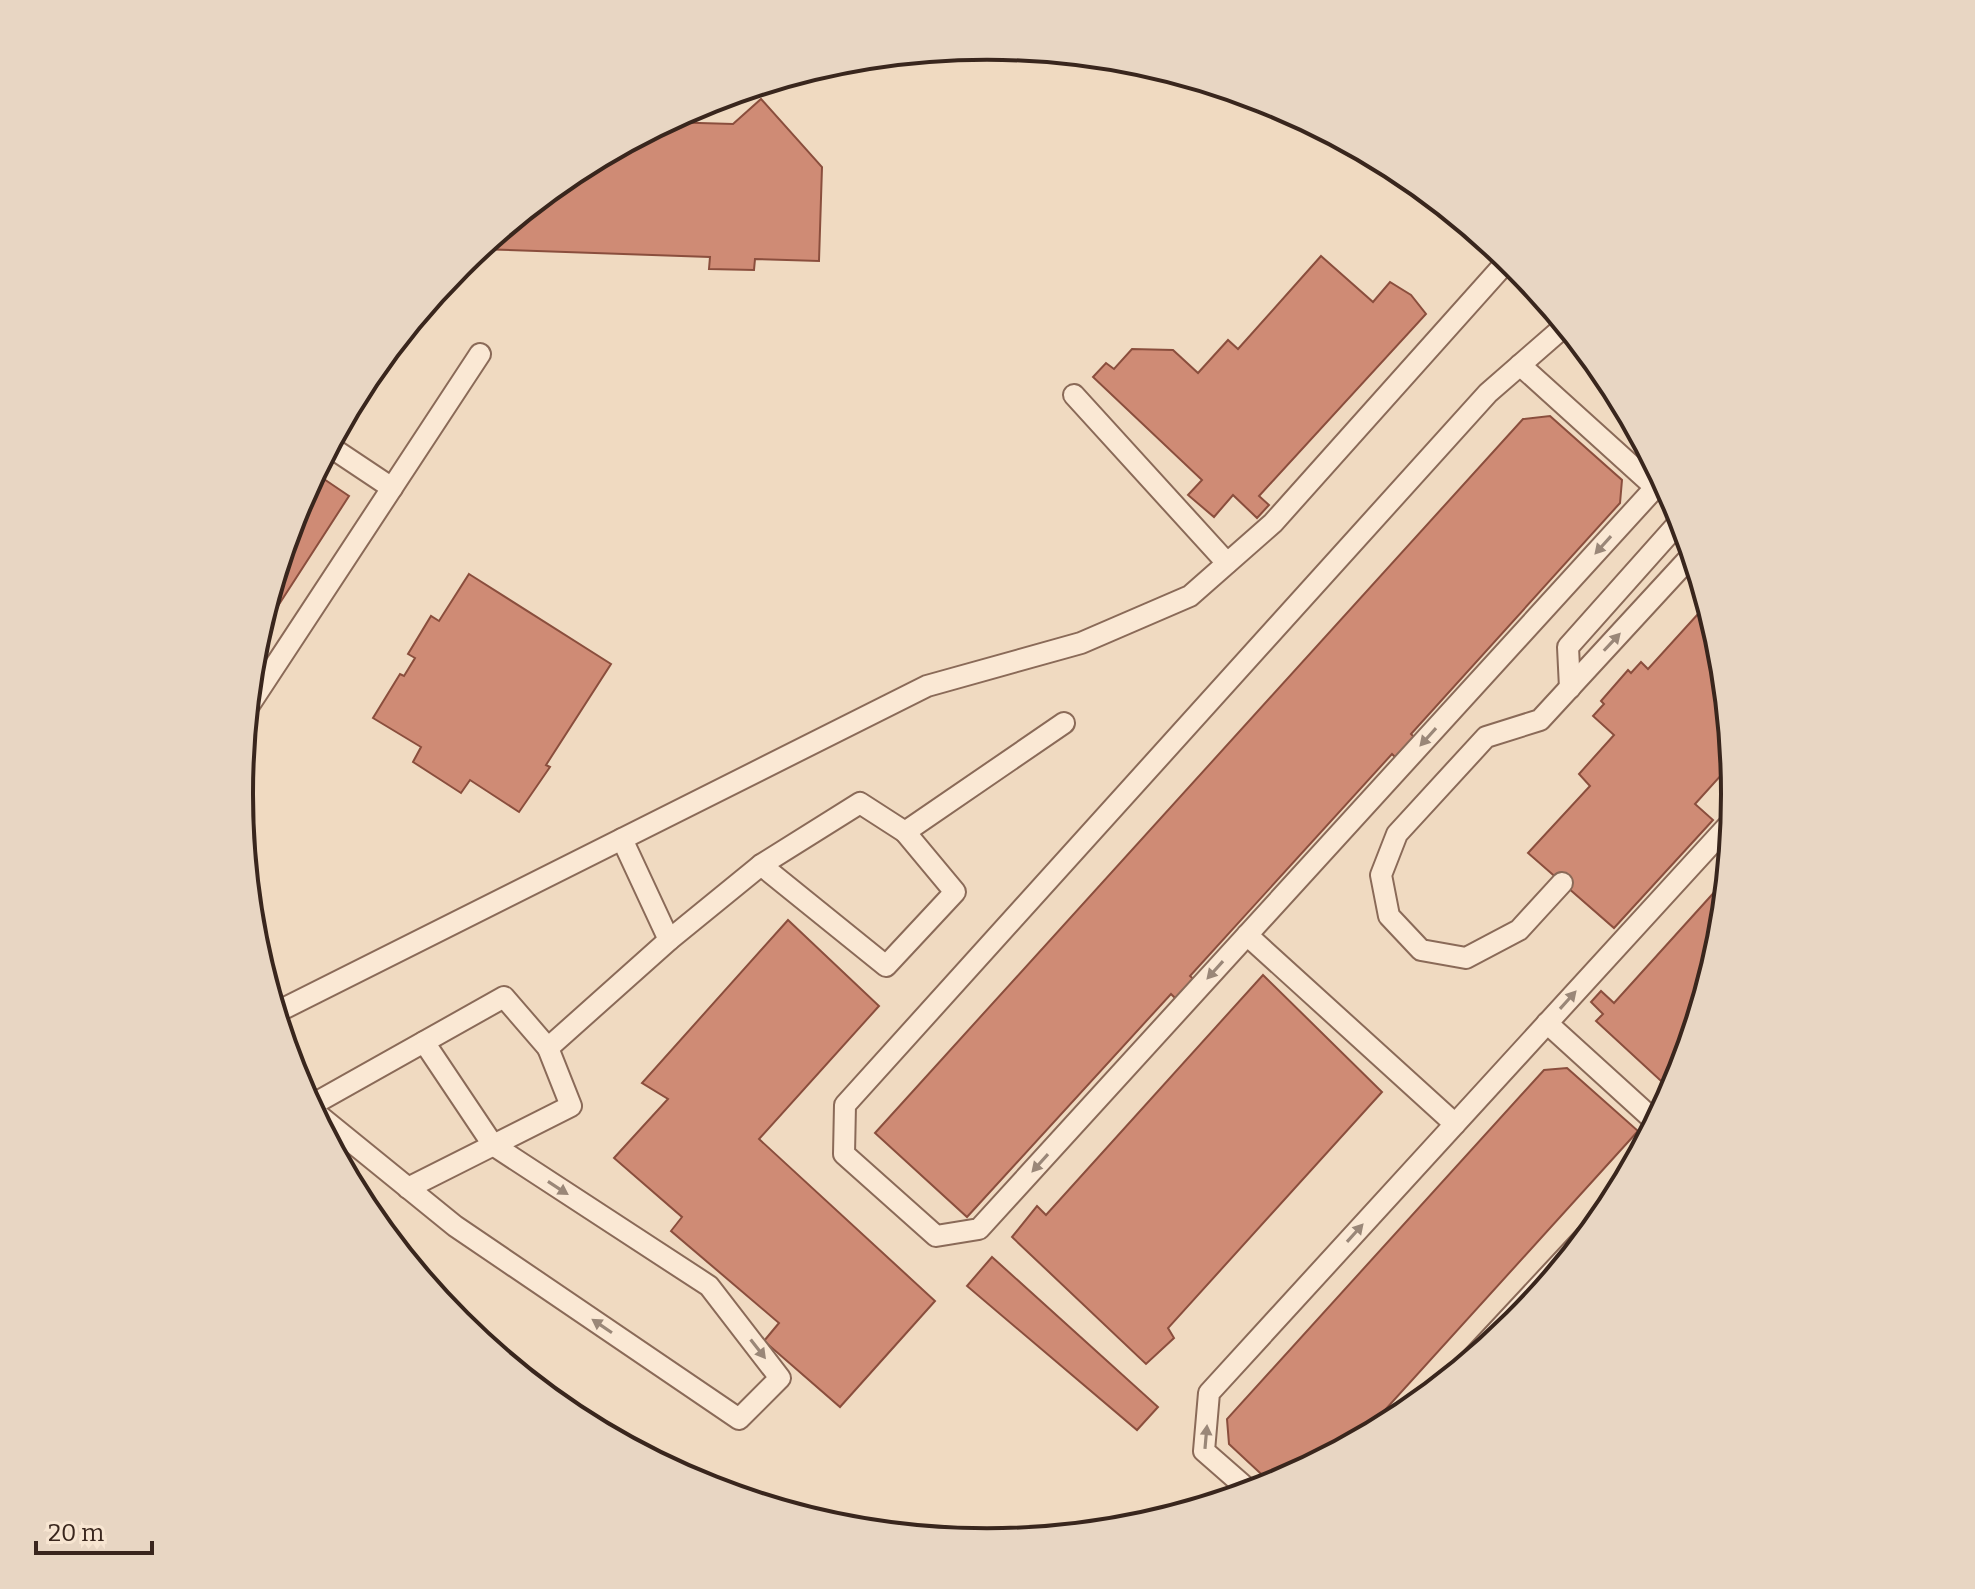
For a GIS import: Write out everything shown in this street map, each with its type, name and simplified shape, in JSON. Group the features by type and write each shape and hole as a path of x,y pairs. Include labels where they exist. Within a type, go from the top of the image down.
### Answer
{"lane":[{"path":"285,1008 927,686 1081,643 1190,596 1273,523 1500,269"},
{"path":"1558,332 1488,393 845,1105 844,1154 936,1236 979,1229 1654,488"},
{"path":"262,680 480,354"},
{"path":"1520,365 1648,473"},
{"path":"1074,395 1227,563"},
{"path":"338,452 392,488"},
{"path":"1570,688 1568,647 1672,530"},
{"path":"1562,883 1519,930 1466,958 1421,950 1389,916 1381,875 1397,834 1486,737 1540,720 1685,563"},
{"path":"905,832 1064,723"},
{"path":"548,1048 669,940 761,865 860,803 905,832 955,892 886,966 761,865"},
{"path":"1241,1484 1204,1451 1209,1393 1720,834"},
{"path":"622,839 669,940"},
{"path":"1247,935 1455,1124"},
{"path":"321,1101 504,997 548,1048 571,1106 408,1188"},
{"path":"1547,1023 1648,1115"},
{"path":"332,1125 455,1226 739,1419 780,1378 709,1286 493,1145 424,1042"}],"building":[{"path":"761,99 822,167 819,261 755,259 754,270 709,269 710,257 495,250 540,212 620,158 691,123 733,124"},
{"path":"1321,256 1373,302 1390,282 1411,295 1426,314 1259,496 1269,505 1257,518 1233,495 1214,517 1188,495 1202,480 1093,377 1106,363 1114,369 1132,349 1173,350 1198,373 1228,340 1238,349"},
{"path":"1550,416 1622,480 1620,503 1411,734 1419,742 1401,763 1392,754 1190,976 1200,985 1182,1005 1171,994 967,1217 875,1133 1523,419"},
{"path":"325,479 349,496 277,607 292,558"},
{"path":"469,574 611,664 546,765 550,767 519,812 470,780 461,793 413,762 421,747 373,718 400,674 404,676 415,658 408,654 431,616 439,621"},
{"path":"1699,613 1716,699 1721,775 1695,804 1713,820 1614,928 1528,853 1590,786 1579,774 1614,735 1593,716 1604,704 1601,701 1628,670 1631,673 1641,662 1648,669"},
{"path":"1716,890 1697,985 1663,1083 1596,1021 1603,1014 1591,1002 1601,991 1614,1003"},
{"path":"788,920 879,1006 759,1139 935,1301 840,1407 764,1341 779,1323 671,1231 682,1217 614,1158 668,1099 642,1083"},
{"path":"1263,975 1382,1092 1168,1328 1174,1338 1146,1364 1012,1237 1037,1206 1046,1215"},
{"path":"1567,1068 1638,1131 1381,1415 1355,1431 1263,1475 1229,1444 1227,1419 1544,1070"},
{"path":"992,1257 1158,1407 1137,1430 967,1286"}]}
